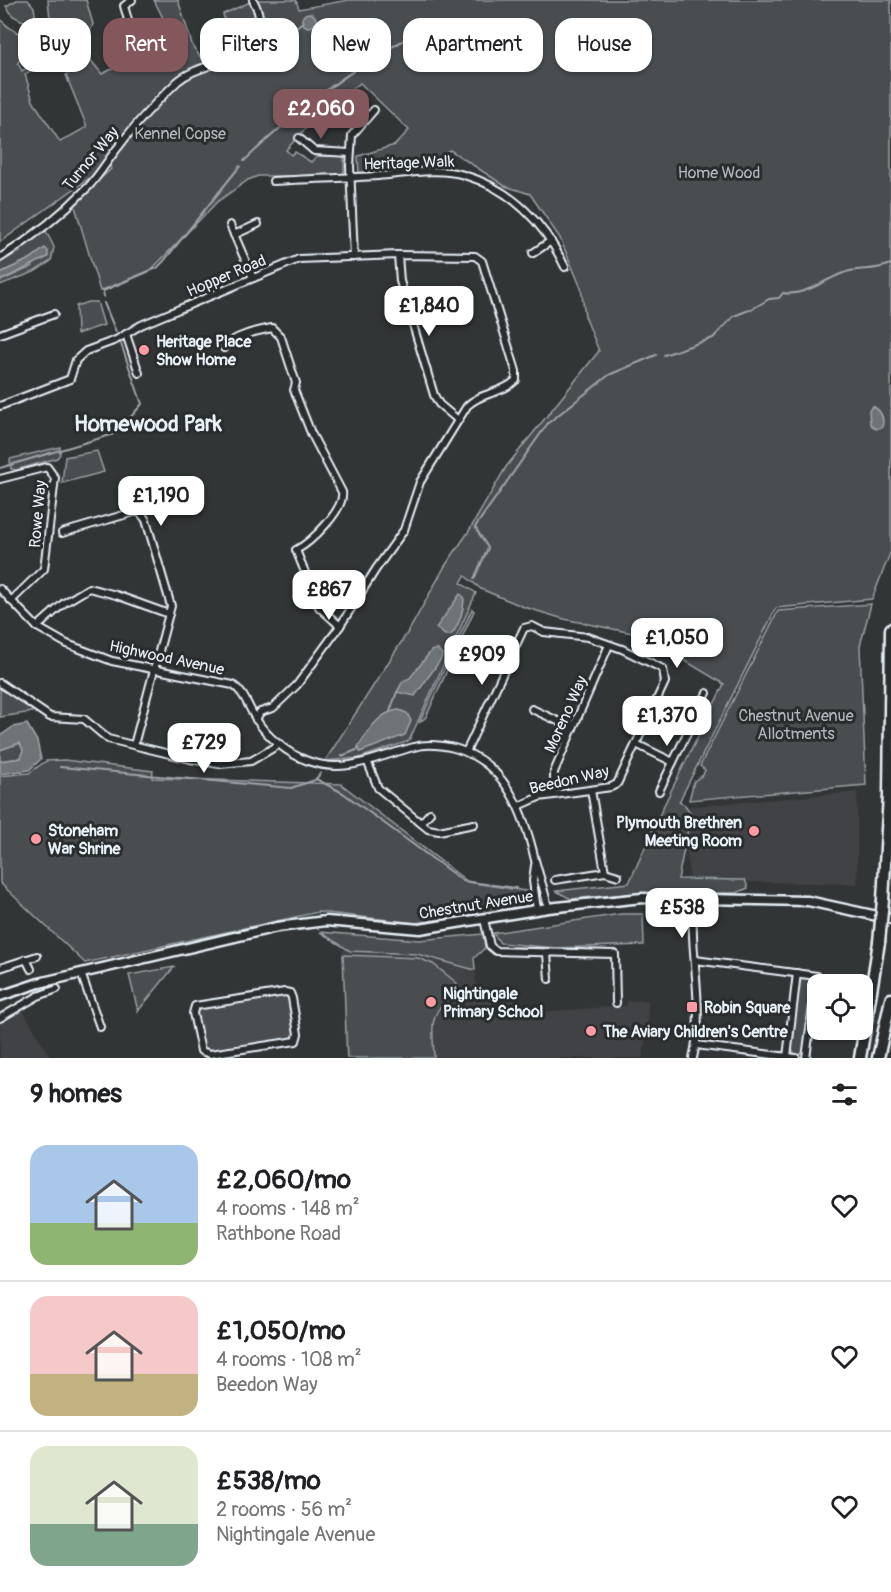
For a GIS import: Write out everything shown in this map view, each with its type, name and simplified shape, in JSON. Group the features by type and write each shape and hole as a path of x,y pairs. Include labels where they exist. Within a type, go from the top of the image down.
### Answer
{"highway":[{"path":"860,1058 879,942 883,900 888,817 891,629"},
{"path":"878,1058 891,999"}],"street":[{"path":"118,0 124,6 129,18"},
{"path":"124,6 132,0"},
{"name":"Turnor Way","path":"0,258 49,222 90,184 152,106 182,78 228,59 245,48 256,35 259,27 258,11 253,0"},
{"path":"354,256 350,153 353,132 374,110"},
{"path":"299,138 314,151 350,153"},
{"name":"Heritage Walk","path":"273,181 418,173 462,174 505,195 535,217 565,267"},
{"path":"234,235 258,224"},
{"path":"230,225 253,278"},
{"path":"533,253 551,241"},
{"path":"256,720 260,712 273,708 297,686 340,626 375,569 404,530 420,482 458,420 439,404 434,395 400,280 398,255"},
{"name":"Hopper Road","path":"0,406 68,381 72,377 80,355 116,340 141,325 299,259 398,255 475,256 481,259 485,267 516,370 516,380 506,388 475,399 458,420"},
{"path":"0,334 54,314"},
{"path":"224,348 228,342 272,328 282,337 296,383 294,390 312,433 342,492 340,503 312,543 296,550 319,607 340,626"},
{"path":"126,334 139,373"},
{"name":"Rowe Way","path":"0,479 47,467 55,478 44,569 11,601"},
{"path":"62,533 127,513 144,514 169,592 169,614 134,745"},
{"path":"37,627 64,603 88,588 116,595 169,614"},
{"name":"Highwood Avenue","path":"0,589 37,627 67,644 106,660 233,685 243,695 256,720 280,744 302,758 329,766 368,763 424,745 446,746 466,752 501,779 519,806 548,908"},
{"name":"Beedon Way","path":"466,752 524,628 532,626 544,632 582,636 658,665 666,672 666,678 656,702 619,782 611,787 539,797 519,806"},
{"name":"Moreno Way","path":"554,795 554,772 609,645"},
{"path":"0,683 50,717 84,719 108,739 220,764 251,761 280,744"},
{"path":"656,702 690,717 697,712 707,693"},
{"path":"532,709 573,728"},
{"path":"659,791 691,725"},
{"path":"636,744 673,762"},
{"path":"368,763 378,788 433,831 474,824"},
{"path":"591,790 605,872"},
{"path":"421,823 430,813"},
{"name":"Highwood Avenue","path":"535,861 533,880 537,910"},
{"path":"555,880 605,872 618,876"},
{"name":"Chestnut Avenue","path":"0,996 39,982 305,922 326,921 420,929 548,908 622,899 808,901 891,919"},
{"path":"693,1058 698,1017 692,916 694,899"},
{"path":"484,919 490,946 496,951 615,954 616,1003"},
{"path":"547,954 549,979"},
{"path":"0,968 37,956"},
{"path":"26,959 31,969"},
{"path":"695,960 817,976 806,1058"},
{"path":"81,973 100,1027"},
{"path":"787,1057 797,973"},
{"path":"0,1018 38,996 57,989"},
{"path":"290,993 297,1039 249,1049 202,1053 194,1008 203,1004 290,993"},
{"path":"696,1045 796,1058"},
{"path":"249,1049 250,1058"}],"shaded area":[{"path":"309,13 315,17 311,18 311,26 304,25 302,20 304,15"},
{"path":"45,248 48,251 48,257 0,281 0,273 30,259"},
{"path":"873,406 883,417 882,427 876,429 870,424 869,410"},
{"path":"460,594 464,597 460,618 451,635 445,635 436,628"},
{"path":"437,649 442,654 441,659 415,696 397,692 403,681 410,678 431,651"},
{"path":"399,710 407,713 411,721 405,735 360,752 358,747 375,723 386,714"},
{"path":"27,724 37,741 41,759 29,770 0,774 0,761 21,758 23,750 20,743 0,750 0,736 13,727"},
{"path":"857,792 857,884 755,882 690,884 683,807"},
{"name":"Nightingale Primary School","path":"342,950 417,954 475,969 476,991 518,988 520,1013 627,1006 627,1001 648,1000 648,1026 642,1058 345,1058"},
{"path":"22,1009 51,1058 0,1058 0,1022"}],"green space":[{"path":"17,0 28,0 34,7 35,18 18,18 13,16 6,6"},
{"name":"Home Wood","path":"48,0 86,0 93,24 91,29 91,18 50,18"},
{"name":"Home Wood","path":"154,0 178,0 184,18 163,18"},
{"name":"Home Wood","path":"255,0 296,0 299,9 349,0 891,0 891,551 872,599 776,608 679,802 685,805 691,814 678,879 745,880 748,888 736,893 639,893 571,899 556,891 629,883 663,807 724,684 642,635 564,619 524,607 481,589 465,576 461,583 476,593 409,741 359,758 325,761 411,627 445,566 469,531 506,467 599,351 585,316 581,288 560,238 530,194 505,186 450,150 438,157 359,173 358,156 395,145 409,130 360,83 305,129 286,150 291,155 295,152 311,162 317,156 344,156 344,176 258,176 248,180 217,202 151,270 100,291 74,203 111,169 109,164 0,242 0,18 7,26 18,33 18,72 29,72 25,74 33,101 60,142 87,127 66,75 70,72 91,72 91,60 102,74 106,72 188,72 188,31 193,47 200,56 200,72 299,72 299,18 224,18 223,14"},
{"path":"45,229 54,247 51,261 34,272 0,285 0,281 32,267 45,248 30,259 0,273 0,261 20,252 20,248"},
{"path":"97,302 104,325 77,334 76,306"},
{"path":"60,447 60,454 57,458 16,470 11,469 10,459"},
{"path":"97,451 104,472 62,483 65,457"},
{"name":"Chestnut Avenue Allotments","path":"871,604 860,646 866,785 689,800 694,781 703,775 705,770 700,766 778,611"},
{"path":"472,609 474,611 426,717 419,723"},
{"path":"0,685 29,704 32,712 0,717"},
{"path":"20,743 23,750 21,758 0,761 0,750"},
{"path":"64,760 153,771 152,778 341,784 468,882 526,891 513,908 415,923 318,912 85,963 0,883 0,776 29,773 46,761"},
{"path":"621,914 643,914 644,945 556,948 500,943 493,933"},
{"path":"320,932 419,940 483,934 485,948 474,958 475,970 417,954 350,951"},
{"path":"343,955 418,958 433,964 457,983 456,992 448,992 446,1002 436,1013 433,1027 434,1058 347,1058"},
{"path":"174,967 138,1011 129,975"},
{"path":"804,977 807,978 807,1036 805,1052 796,1056 791,1048 799,982"},
{"path":"285,995 294,1015 293,1038 211,1051 202,1046 197,1013 199,1009"}],"waterway":[{"path":"299,25 303,22"},
{"path":"244,161 320,95 360,66 403,41"},
{"path":"104,297 103,291 157,268 240,166"},
{"path":"664,355 713,338 734,316 769,299 779,298 783,293 800,292 850,271 891,264"},
{"path":"104,303 116,332"},
{"path":"0,468 117,433 142,404 121,344"},
{"path":"474,579 488,548 475,527 548,423 609,375 656,355"},
{"path":"390,711 397,692"},
{"path":"342,756 359,749"},
{"path":"60,767 291,788 315,780 321,773"},
{"path":"316,779 343,793 463,881 516,888"}],"place":[{"name":"Heritage Place Show Home","path":"144,350"},
{"name":"Plymouth Brethren Meeting Room","path":"754,831"},
{"name":"Stoneham War Shrine","path":"36,839"},
{"name":"Nightingale Primary School","path":"431,1002"},
{"name":"Robin Square","path":"692,1007"},
{"name":"The Aviary Children's Centre","path":"591,1031"}],"district":[{"name":"Homewood Park","path":"148,423"}],"park label":[{"name":"Kennel Copse","path":"180,133"}]}
